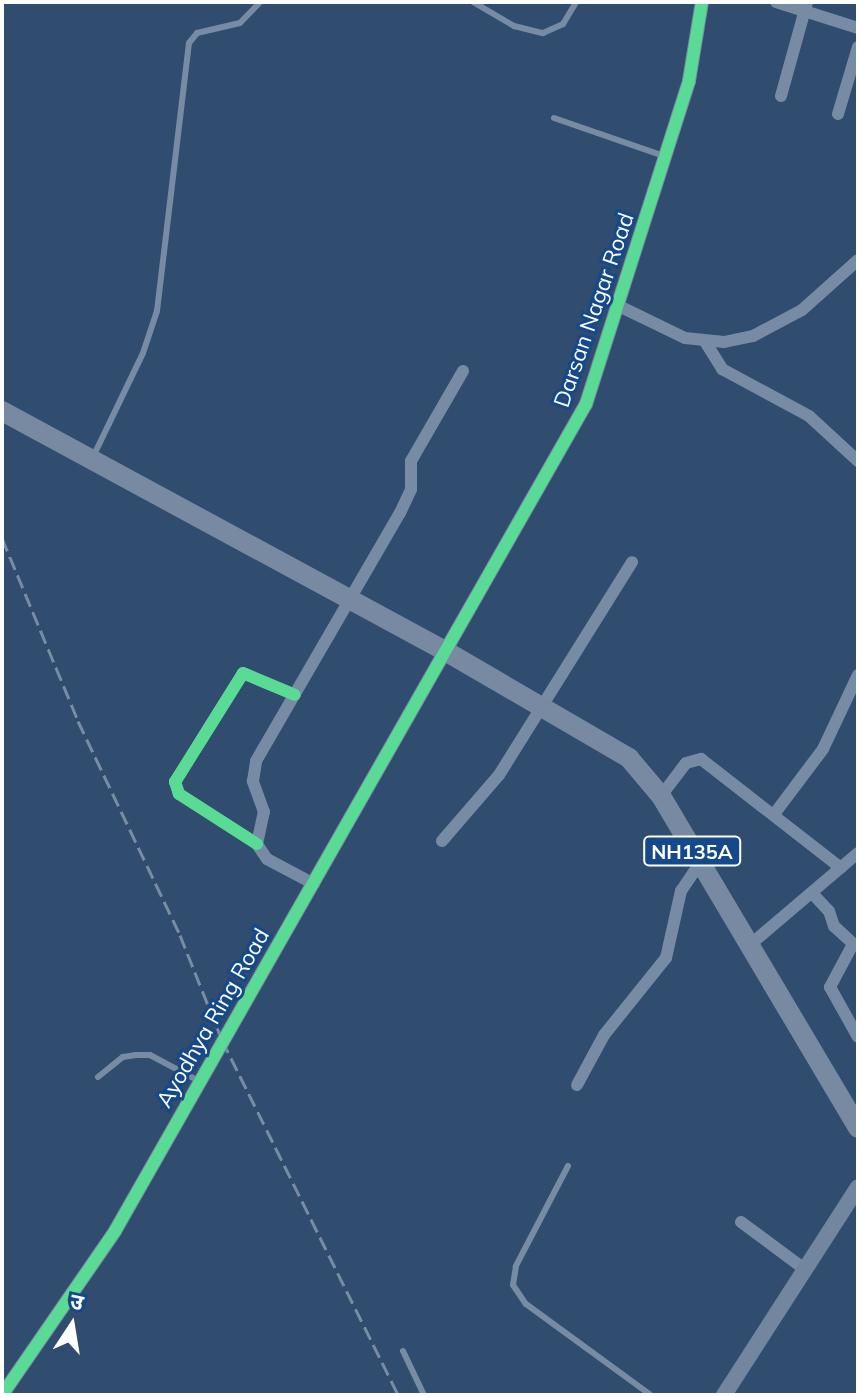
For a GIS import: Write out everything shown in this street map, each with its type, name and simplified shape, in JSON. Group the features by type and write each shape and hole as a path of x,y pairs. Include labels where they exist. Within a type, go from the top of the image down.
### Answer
{"highway":[{"name":"NH135A","path":"2,411 447,652 629,758 661,796 858,1128"}],"main road":[{"path":"724,1395 858,1187"}],"street":[{"name":"Darsan Nagar Road","path":"447,652 586,404 689,81 702,2"},
{"path":"776,2 806,6 858,28"},
{"path":"781,96 806,6"},
{"path":"838,114 858,47"},
{"path":"619,306 706,343 753,336 802,310 858,260"},
{"path":"706,343 722,369 809,416 858,461"},
{"path":"257,844 264,812 253,781 256,761 408,498 411,461 463,371"},
{"path":"442,841 499,775 632,562"},
{"name":"Ayodhya Ring Road","path":"2,1395 115,1231 447,652"},
{"path":"295,695 243,673 175,782 179,794 257,844 267,859 314,884"},
{"path":"775,813 823,749 858,675"},
{"path":"661,796 696,758 775,813 841,868"},
{"path":"751,944 858,853"},
{"path":"577,1085 604,1035 666,958 681,891 700,863"},
{"path":"812,893 829,911 834,926 853,944 830,987 858,1037"},
{"path":"741,1222 803,1268"}],"lane":[{"path":"91,460 143,353 157,311 189,43 197,33 240,23 260,2"},
{"path":"473,2 536,33 558,28 576,2"},
{"path":"554,118 666,157"},
{"path":"98,1077 123,1057 150,1055 199,1081"},
{"path":"568,1166 516,1266 513,1285 526,1304 651,1395"},
{"path":"403,1351 424,1395"}],"railway":[{"path":"2,538 78,721 180,935 222,1040 398,1395"}],"cycle path":[{"path":"2,1395 115,1231 586,404 689,81 702,2"},
{"path":"257,844 179,794 175,782 243,673 295,695"}]}
